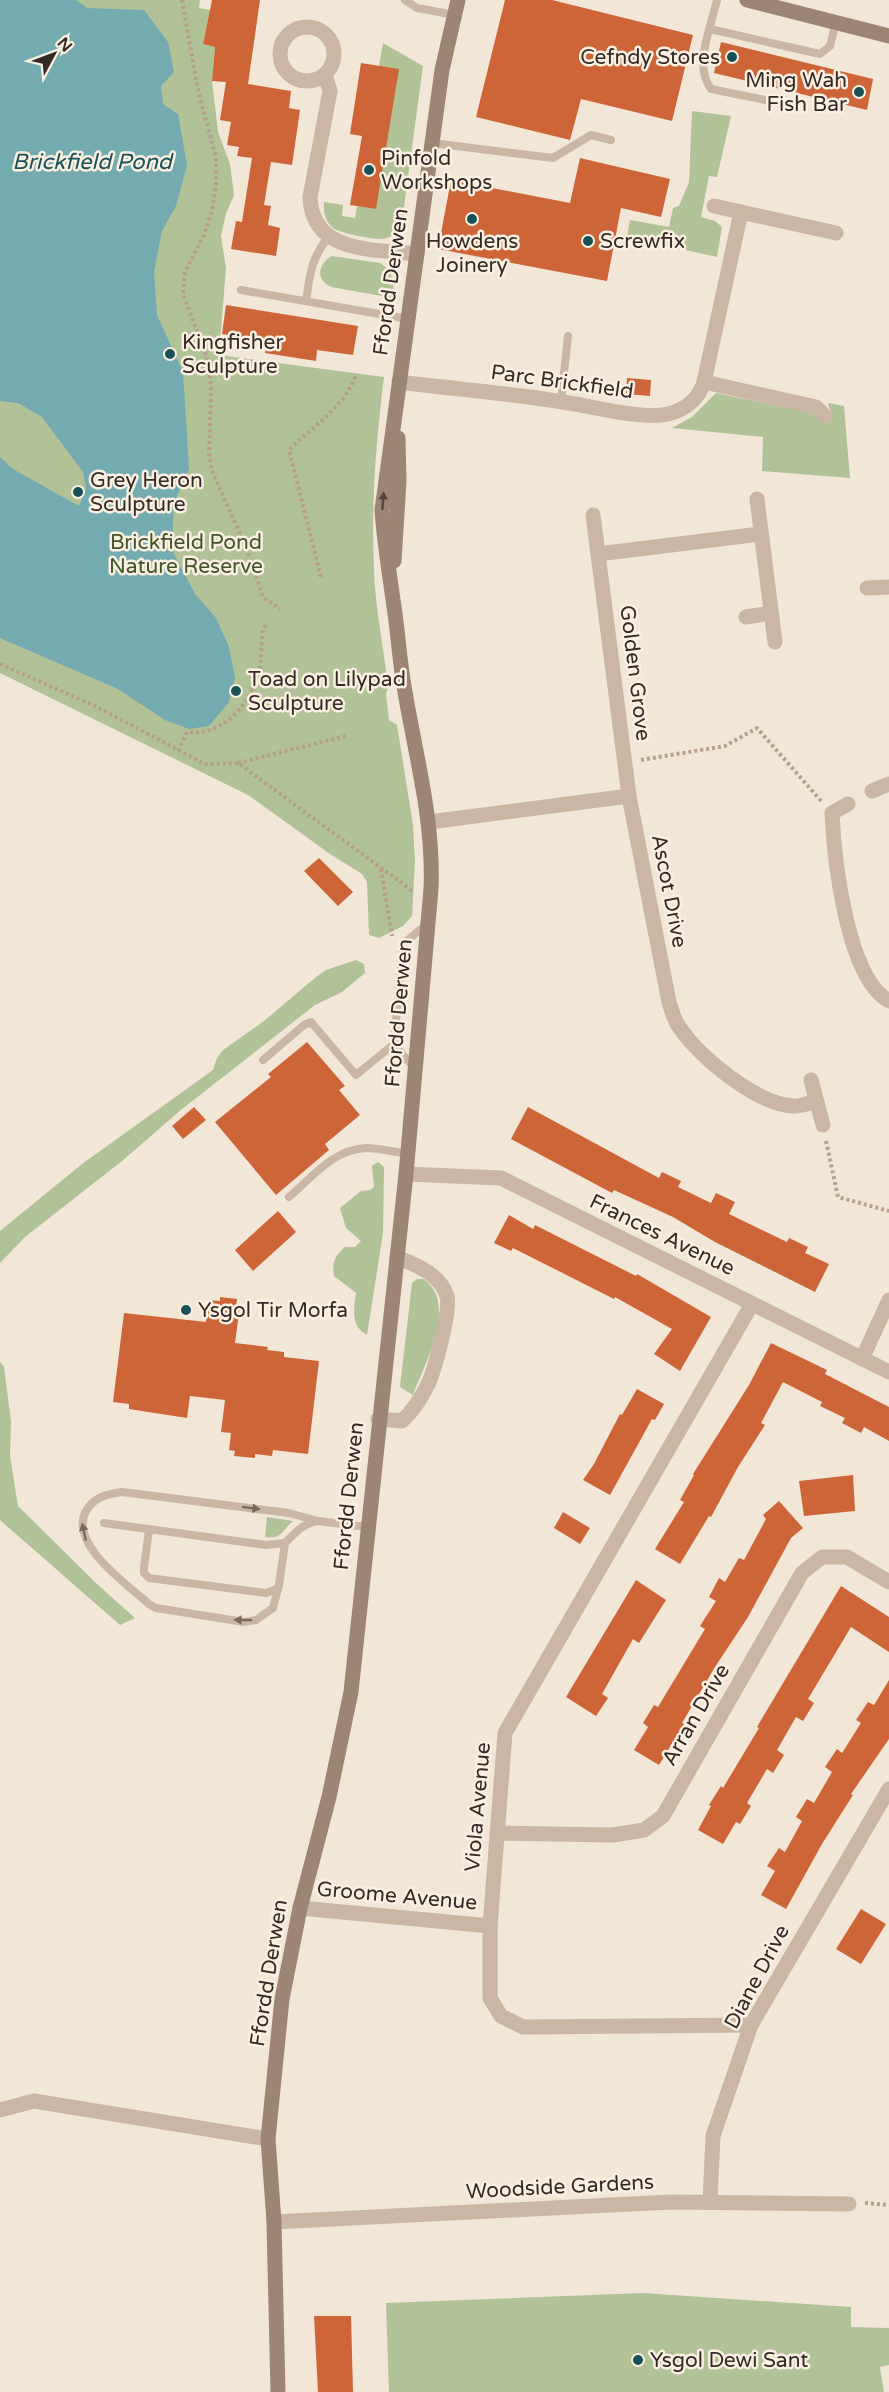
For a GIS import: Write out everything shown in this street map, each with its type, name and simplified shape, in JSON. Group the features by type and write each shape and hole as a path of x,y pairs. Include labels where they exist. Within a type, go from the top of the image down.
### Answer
{"street":[{"path":"747,0 796,6 836,22 889,36"},
{"name":"Ffordd Derwen","path":"278,2392 274,2223 268,2139 282,1999 300,1908 329,1797 351,1692 378,1419 408,1154 430,904 433,856 429,822 419,756 404,686 384,542 382,510 442,70 457,7"},
{"path":"325,75 330,92 310,197 310,210 317,226 328,237 346,245 417,254"},
{"path":"714,206 836,233"},
{"name":"Parc Brickfield","path":"399,388 561,401 642,415 666,414 681,410 701,392 741,212"},
{"path":"704,382 816,407 825,416"},
{"path":"757,499 775,642"},
{"name":"Golden Grove","path":"593,515 629,796"},
{"path":"598,554 760,534"},
{"path":"867,588 889,587"},
{"path":"746,617 771,613"},
{"path":"872,791 889,784"},
{"path":"429,822 629,796"},
{"name":"Ascot Drive","path":"629,796 669,1002 678,1026 698,1051 749,1091 774,1103 795,1107 816,1101"},
{"path":"848,804 832,813 834,848 854,952 865,975 882,998 889,1001"},
{"path":"811,1080 823,1125"},
{"name":"Frances Avenue","path":"406,1173 501,1178 889,1372"},
{"path":"378,1419 402,1421 413,1411 429,1381 448,1310 447,1296 430,1273 397,1257"},
{"path":"862,1359 889,1300"},
{"name":"Viola Avenue","path":"751,2025 523,2027 501,2016 490,1998 490,1926 505,1733 752,1304"},
{"name":"Arran Drive","path":"497,1833 613,1835 644,1830 663,1816 802,1573 822,1557 847,1557 889,1582"},
{"name":"Diane Drive","path":"710,2202 713,2136 751,2025 889,1789"},
{"name":"Groome Avenue","path":"300,1908 490,1926"},
{"path":"0,2110 34,2101 268,2139"},
{"name":"Woodside Gardens","path":"274,2223 671,2202 849,2204"}],"lane":[{"path":"405,0 423,9 457,7"},
{"path":"418,0 423,9"},
{"path":"717,0 702,65 704,79 711,89 795,106"},
{"path":"711,29 820,54 830,46 836,22"},
{"path":"432,143 553,158 591,135 611,140"},
{"path":"306,301 311,266 328,237"},
{"path":"241,290 408,318"},
{"path":"561,401 568,336"},
{"path":"415,1070 394,1044 403,944 428,922"},
{"path":"263,1060 304,1025 311,1022 356,1075 394,1044"},
{"path":"289,1197 331,1160 348,1152 366,1148 408,1154"},
{"path":"285,1543 273,1608 256,1620 244,1622 156,1608 149,1604 91,1550 82,1532 82,1521 87,1509 103,1495 122,1492 289,1513 318,1521 367,1527"},
{"path":"104,1523 266,1545 285,1543 303,1526 318,1521"},
{"path":"150,1530 144,1567 144,1573 149,1578 266,1593 277,1589 279,1585"}],"path":[{"path":"182,0 198,90 216,158 216,184 212,211 204,235 185,272 183,294 209,363 211,389 209,453 212,471 247,549 263,597 280,609"},
{"path":"321,577 289,450 337,405 353,385 356,374"},
{"path":"178,751 187,732 209,731 226,721 245,702 258,672 263,629 267,624"},
{"path":"0,664 93,705 205,764 238,763 346,736"},
{"path":"625,763 724,746 757,728 832,813"},
{"path":"238,763 430,904"},
{"path":"381,868 392,938 403,944"},
{"path":"823,1125 838,1197 889,1211"},
{"path":"849,2204 889,2205"}],"green space":[{"name":"Brickfield Pond Nature Reserve","path":"0,0 200,0 199,8 210,10 203,44 215,47 212,81 218,132 230,164 234,195 226,214 221,236 226,268 219,355 384,377 374,497 375,584 388,687 386,694 389,720 397,725 413,825 415,861 412,916 403,926 379,938 369,935 367,882 362,874 248,795 0,673"},
{"path":"383,43 423,66 401,229 392,236 380,239 336,230 326,219 324,202 343,205 342,216 355,218 357,206 376,209 379,66"},
{"path":"692,111 731,116 717,177 709,176 701,217 715,221 722,227 717,257 627,237 630,220 669,227 673,208 679,206 689,182"},
{"path":"332,256 380,263 385,266 392,278 393,298 331,287 326,284 322,280 321,267"},
{"path":"716,393 832,417 828,403 844,406 850,478 762,471 763,437 672,428 692,417"},
{"path":"356,960 364,964 365,973 342,992 315,1005 182,1109 122,1161 25,1237 0,1263 0,1231 82,1164 213,1070 223,1050 264,1021 316,977 326,970"},
{"path":"378,1162 384,1167 383,1233 367,1335 358,1327 354,1317 356,1293 334,1276 333,1267 336,1257 345,1247 355,1247 361,1241 346,1228 340,1208 361,1191 374,1187 372,1166"},
{"path":"417,1279 423,1279 433,1289 438,1302 439,1318 431,1351 413,1395 400,1387 412,1283"},
{"path":"0,1362 4,1367 11,1421 10,1456 18,1506 135,1618 120,1625 0,1520"},
{"path":"267,1517 293,1521 281,1534 271,1538 265,1537"},
{"name":"Ysgol Dewi Sant","path":"643,2293 851,2307 851,2327 889,2328 889,2365 880,2367 884,2392 389,2392 386,2303"}],"water":[{"name":"Brickfield Pond","path":"0,0 76,0 87,8 144,10 168,42 174,72 161,86 163,104 178,114 187,165 176,206 162,231 154,272 157,315 183,372 189,469 174,503 172,550 195,594 216,618 229,647 235,678 229,702 209,726 189,729 165,720 118,689 0,638 0,457 13,469 79,506 86,488 83,472 42,417 18,403 0,401"}],"building":[{"path":"212,0 260,0 248,84 291,91 289,108 300,110 292,165 271,162 264,205 271,206 268,225 280,228 276,256 231,249 236,221 242,222 252,158 237,156 239,147 227,145 231,122 220,120 226,82 212,81 215,47 203,44"},
{"path":"505,0 552,0 693,35 672,121 581,99 570,140 476,117"},
{"path":"721,42 873,79 867,110 714,73"},
{"name":"Pinfold Workshops","path":"361,63 399,69 376,209 350,205 362,136 350,134"},
{"path":"580,158 670,179 661,217 621,208 607,281 438,249 451,180 570,203"},
{"path":"226,305 358,326 353,355 317,350 316,361 265,353 267,341 222,334"},
{"path":"627,378 651,380 650,396 626,394"},
{"path":"319,858 353,892 338,906 304,871"},
{"path":"307,1042 345,1086 339,1090 360,1115 325,1144 329,1150 276,1195 215,1122 271,1077 268,1074"},
{"path":"194,1107 206,1120 183,1139 172,1126"},
{"path":"528,1107 659,1178 662,1172 681,1181 678,1187 711,1203 716,1193 735,1202 729,1214 787,1242 789,1238 808,1247 805,1253 829,1264 815,1292 715,1242 673,1217 614,1190 612,1193 511,1139"},
{"path":"278,1211 296,1232 253,1271 235,1250"},
{"path":"509,1215 533,1229 535,1225 636,1276 637,1274 711,1317 680,1371 654,1354 672,1329 615,1297 614,1299 513,1248 511,1251 494,1243"},
{"path":"220,1297 237,1299 236,1306 240,1306 235,1343 268,1347 267,1350 284,1352 284,1357 319,1361 308,1454 273,1450 272,1456 255,1454 255,1458 234,1456 235,1451 229,1450 231,1433 221,1432 225,1400 190,1396 187,1418 129,1409 129,1404 113,1402 124,1313 206,1322 208,1300 220,1301"},
{"path":"771,1343 827,1370 825,1374 889,1407 889,1441 864,1427 861,1433 842,1423 845,1418 820,1406 822,1402 783,1382 761,1423 765,1425 738,1467 711,1517 709,1516 680,1564 655,1549 684,1502 680,1500 693,1474 749,1385"},
{"path":"637,1389 664,1404 655,1420 652,1419 610,1495 583,1480 620,1414 622,1415"},
{"path":"853,1475 855,1511 804,1516 799,1481"},
{"path":"779,1501 803,1528 791,1538 748,1617 715,1667 659,1765 634,1750 648,1727 643,1723 654,1705 658,1707 705,1629 700,1626 716,1601 709,1597 719,1578 725,1582 739,1558 744,1560 766,1519 763,1515"},
{"path":"563,1512 590,1528 580,1544 554,1528"},
{"path":"636,1580 666,1600 639,1643 633,1639 602,1694 608,1698 596,1716 566,1697"},
{"path":"841,1586 889,1617 889,1652 851,1627 808,1699 814,1703 803,1721 796,1717 777,1750 784,1755 773,1773 767,1769 747,1803 751,1806 740,1824 736,1822 723,1844 698,1830 711,1806 709,1805 721,1786 723,1788"},
{"path":"889,1680 889,1739 851,1794 853,1795 822,1844 786,1909 761,1895 775,1871 767,1866 779,1848 785,1852 802,1821 796,1817 807,1799 814,1803 832,1772 825,1767 837,1749 842,1753 861,1723 856,1720 868,1702 874,1705"},
{"path":"861,1909 886,1924 861,1964 836,1949"},
{"path":"314,2316 351,2316 353,2392 318,2392"}],"place":[{"name":"Cefndy Stores","path":"732,57"},
{"name":"Ming Wah Fish Bar","path":"859,92"},
{"name":"Pinfold Workshops","path":"369,170"},
{"name":"Howdens Joinery","path":"472,219"},
{"name":"Screwfix","path":"588,241"},
{"name":"Kingfisher Sculpture","path":"170,354"},
{"name":"Grey Heron Sculpture","path":"78,492"},
{"name":"Toad on Lilypad Sculpture","path":"236,691"},
{"name":"Ysgol Tir Morfa","path":"186,1310"},
{"name":"Ysgol Dewi Sant","path":"638,2360"}]}
